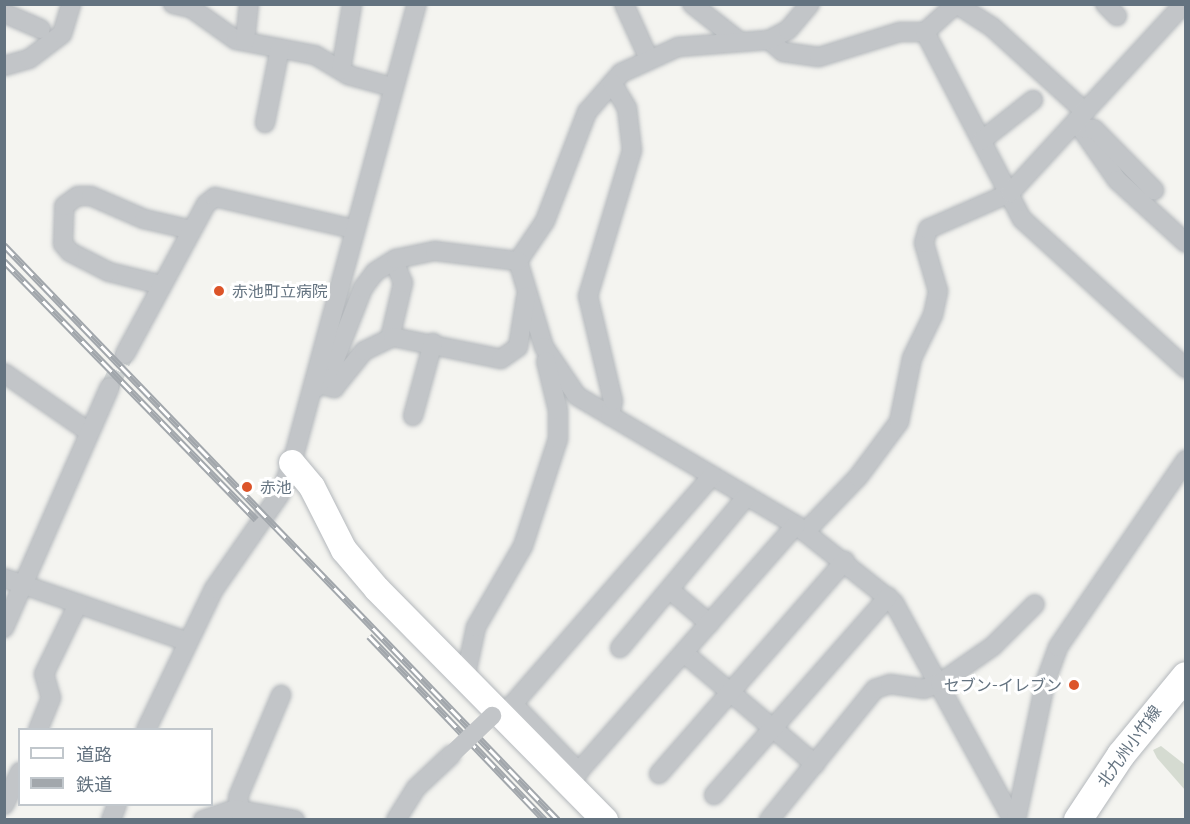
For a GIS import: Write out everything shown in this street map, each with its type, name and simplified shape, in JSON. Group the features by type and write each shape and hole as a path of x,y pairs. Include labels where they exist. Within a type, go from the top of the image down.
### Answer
{"main road":[{"name":"北九州小竹線","path":"1078,819 1120,755 1185,676"}],"street":[{"path":"4,66 29,59 62,34 71,4"},
{"path":"173,4 191,8 245,41 315,55 340,70 392,87"},
{"path":"245,41 249,4"},
{"path":"340,70 352,4"},
{"path":"146,728 186,641 214,589 280,494 292,463 316,389 354,229 417,4"},
{"path":"624,4 649,59"},
{"path":"692,4 739,41"},
{"path":"518,261 545,222 587,111 612,83 649,59 678,47 769,40 788,30 810,4"},
{"path":"769,40 783,52 819,57 900,32 925,32 956,4 993,27 1080,121 1117,180 1185,243"},
{"path":"574,778 710,624 801,529 880,452 899,422 912,358 933,315 938,291 924,243 928,229 1010,193 1080,121 1184,4"},
{"path":"4,14 41,29"},
{"path":"925,32 1022,219 1185,368"},
{"path":"265,123 280,48"},
{"path":"610,416 613,400 588,296 632,150 627,108 612,83"},
{"path":"982,140 1033,100"},
{"path":"1080,121 1094,129 1154,190"},
{"path":"162,285 110,272 70,252 63,244 64,206 78,196 91,196 144,219 192,230"},
{"path":"125,354 192,230 215,197 354,229"},
{"path":"316,389 334,362 363,288 394,261 435,251 518,261"},
{"path":"390,338 404,283 394,261"},
{"path":"465,679 476,627 523,546 558,439 558,410 544,347 518,261"},
{"path":"316,389 334,388 364,351 390,338 433,343 501,359 518,347 528,293"},
{"path":"413,416 433,343"},
{"path":"544,347 577,396 801,529 845,561 888,597 940,684 1015,819"},
{"path":"6,378 89,432"},
{"path":"4,628 110,387"},
{"path":"1015,819 1045,683 1058,647 1185,460"},
{"path":"292,463 312,487 344,550 494,713 574,778"},
{"path":"605,819 513,704 712,476"},
{"path":"620,648 747,496"},
{"path":"658,774 845,561"},
{"path":"4,579 186,641"},
{"path":"670,590 710,624"},
{"path":"714,795 888,597"},
{"path":"38,728 51,698 44,674 78,604"},
{"path":"770,819 875,689 890,684 924,689 940,684 993,646 1035,604"},
{"path":"684,653 815,764"},
{"path":"240,809 238,797 281,694"},
{"path":"396,819 416,788 494,713"},
{"path":"4,805 18,776"},
{"path":"203,819 240,809 295,819"}],"shaded area":[{"path":"1161,746 1184,764 1185,790 1157,758 1153,750"}],"tunnel":[{"path":"110,387 125,354"}],"railway":[{"path":"4,245 558,820"},
{"path":"4,261 256,519"},
{"path":"369,636 545,820"}],"place":[{"name":"赤池町立病院","path":"219,291"},
{"name":"赤池","path":"247,487"},
{"name":"セブン-イレブン","path":"1074,685"}]}
